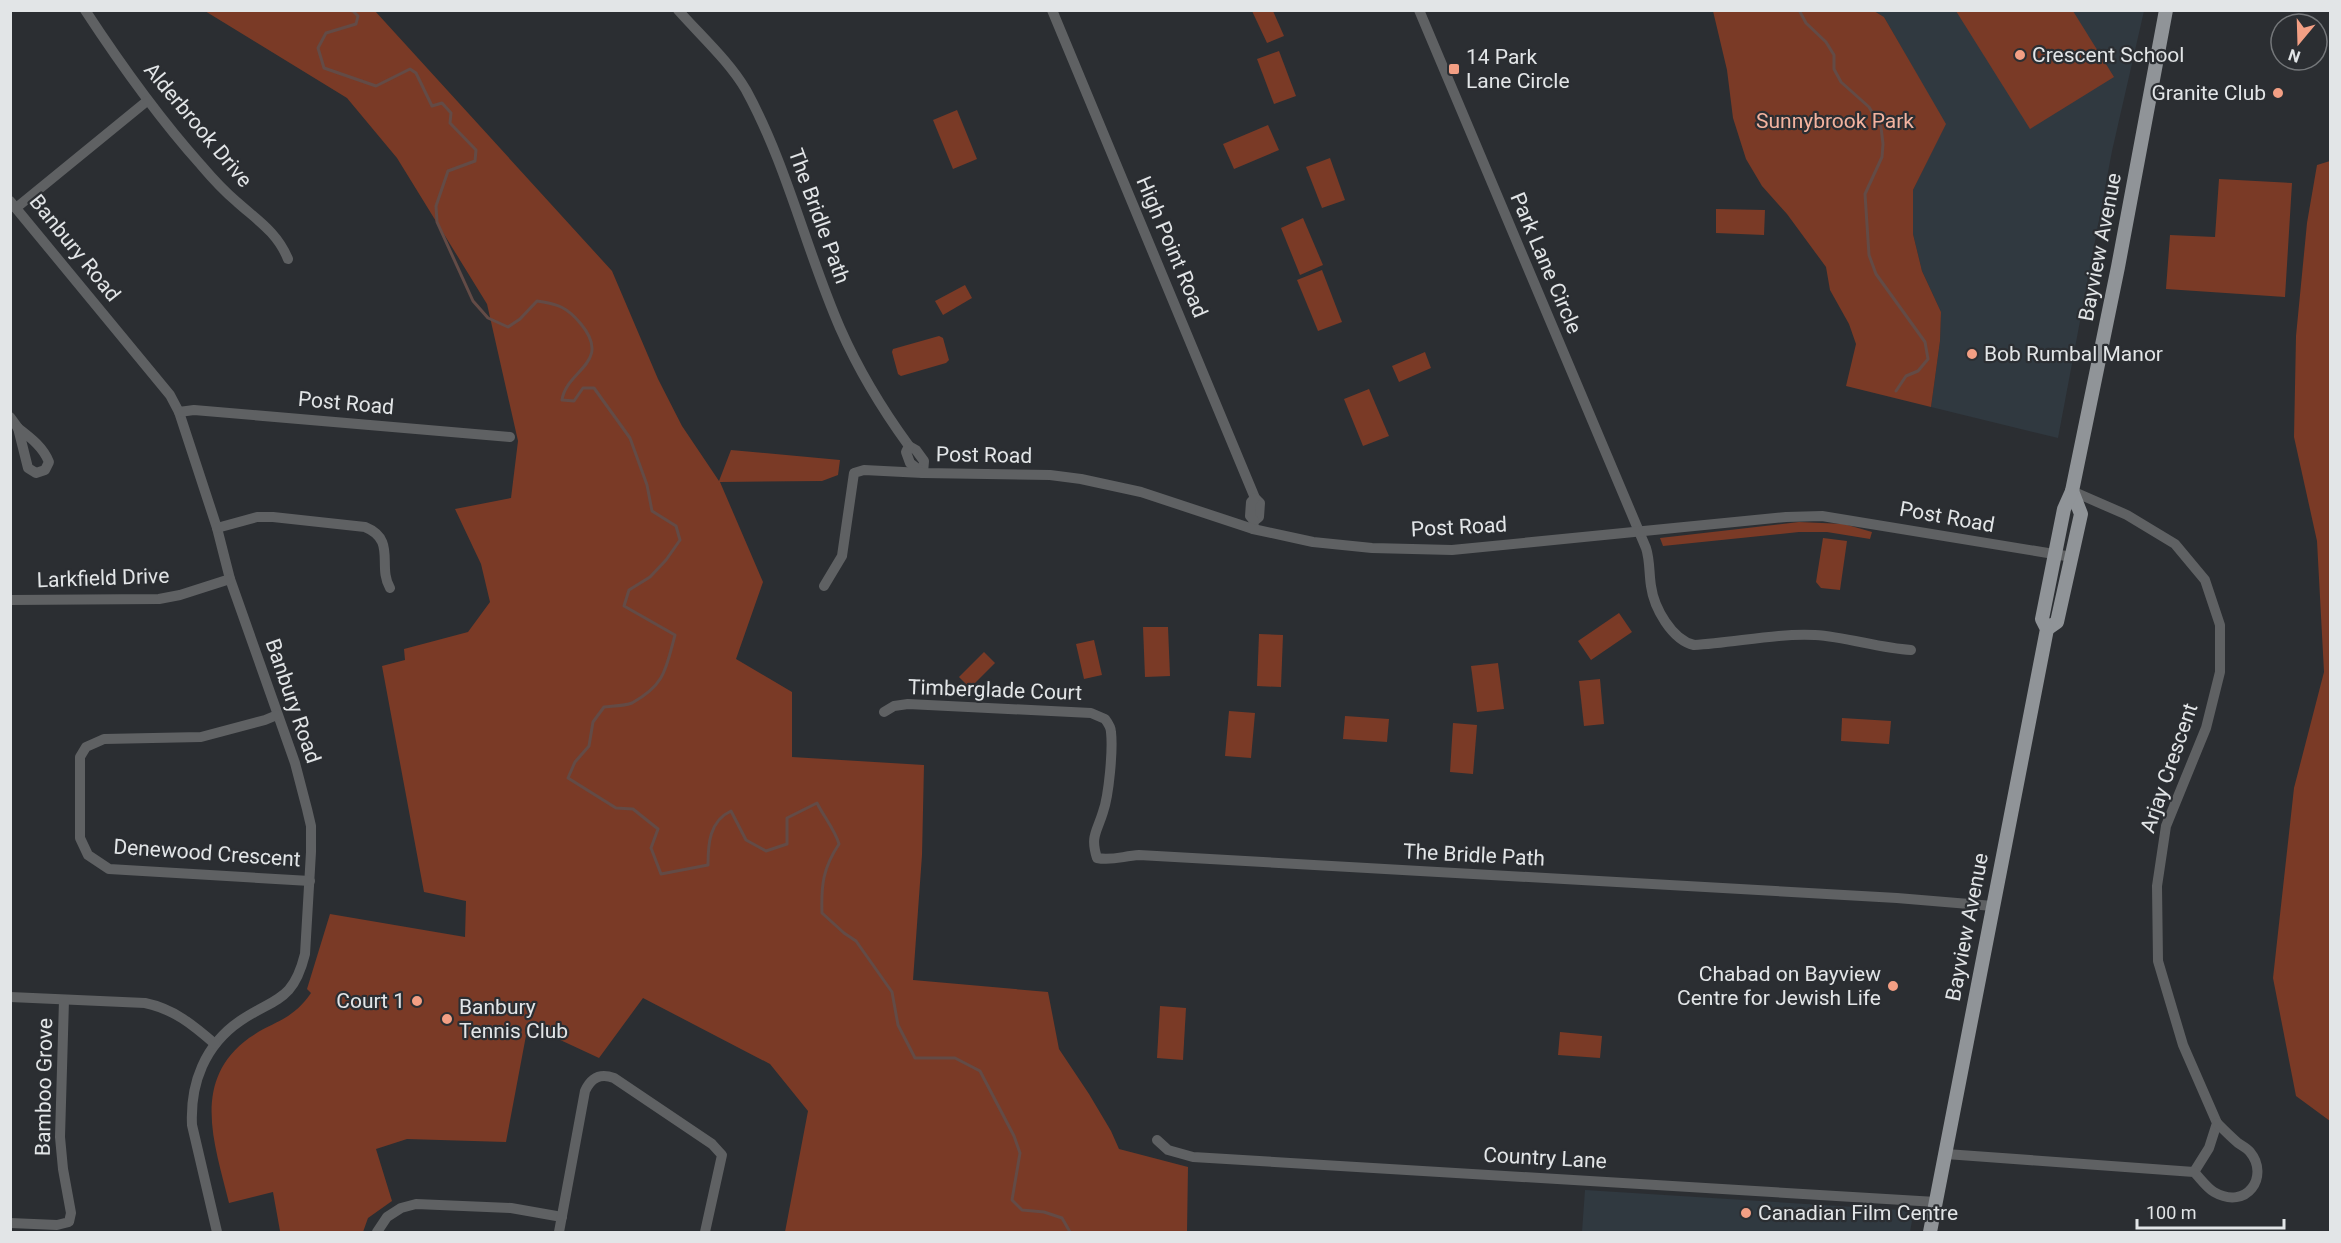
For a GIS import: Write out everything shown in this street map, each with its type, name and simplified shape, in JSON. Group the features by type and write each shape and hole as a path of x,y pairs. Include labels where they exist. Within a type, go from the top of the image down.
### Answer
{"main road":[{"name":"Bayview Avenue","path":"1930,1233 2047,629 2042,619 2064,509 2072,491 2116,278 2166,10"},
{"name":"Bayview Avenue","path":"2047,629 2057,622 2082,514 2072,491"}],"street":[{"name":"Alderbrook Drive","path":"85,10 147,101 215,180 273,233 283,246 288,259"},
{"name":"The Bridle Path","path":"678,10 729,67 744,88 766,130 840,329 859,368 909,446 906,452 910,463 922,473"},
{"name":"High Point Road","path":"1052,10 1255,498 1260,503 1259,517 1254,525"},
{"name":"Park Lane Circle","path":"1419,10 1647,551 1651,589 1658,610 1684,643 1694,645 1816,635 1911,650"},
{"path":"14,204 147,101"},
{"name":"Banbury Road","path":"14,204 170,395 179,412 217,528 230,579 295,763 308,809 311,835 305,954 293,985 279,999 234,1026 215,1044 198,1075 191,1108 195,1143 217,1233"},
{"name":"Post Road","path":"179,412 194,410 510,437"},
{"path":"10,417 18,429"},
{"name":"Post Road","path":"824,586 842,556 854,473 864,470 1081,479 1141,492 1313,542 1372,548 1452,550 1786,517 1822,516 2072,557"},
{"name":"Arjay Crescent","path":"2072,491 2127,515 2175,544 2205,580 2220,625 2220,672 2206,728 2166,826 2157,886 2158,961 2183,1045 2217,1124 2251,1152 2257,1169 2256,1182 2242,1197 2229,1197 2213,1192 2194,1172"},
{"path":"217,528 249,519 273,517 365,527 373,530 381,539 386,560 385,573 390,588"},
{"name":"Larkfield Drive","path":"10,600 159,599 180,596 230,579"},
{"name":"Timberglade Court","path":"884,712 894,706 908,704 1091,713 1105,719"},
{"name":"Denewood Crescent","path":"277,715 201,737 104,739 86,747 80,757 80,838 88,855 109,869 309,880"},
{"name":"The Bridle Path","path":"1105,719 1111,731 1108,785 1104,811 1094,832 1093,845 1097,858 1111,861 1121,856 1139,855 1897,898 1992,906"},
{"path":"10,997 145,1003 159,1006 186,1020 215,1044"},
{"name":"Bamboo Grove","path":"10,1223 57,1225 69,1222 71,1213 60,1137 64,1000"},
{"path":"559,1233 585,1091 589,1083 605,1075 614,1078 712,1144 722,1155 705,1233"},
{"path":"1946,1154 2194,1172 2209,1148 2217,1124"},
{"name":"Country Lane","path":"1157,1140 1168,1150 1192,1156 1936,1202"},
{"path":"377,1233 387,1217 401,1208 416,1204 511,1208 562,1217"}],"shaded area":[{"path":"1874,11 2144,11 2112,151 2058,438 1931,407 1940,341 1941,312 1922,271 1913,234 1913,190 1945,124 1884,17"},
{"name":"Canadian Film Centre","path":"1585,1190 1902,1210 1913,1215 1910,1232 1582,1232"}],"green space":[{"path":"205,11 375,11 612,271 658,379 682,426 719,481 731,450 840,460 838,475 822,481 720,482 763,582 736,659 792,692 792,757 924,765 922,855 913,980 1048,992 1059,1049 1089,1094 1119,1149 1188,1167 1187,1232 785,1232 808,1111 770,1064 643,998 599,1058 528,1025 506,1142 407,1139 376,1149 392,1201 368,1218 363,1232 280,1231 273,1192 229,1203 218,1159 212,1115 213,1094 219,1074 231,1055 249,1038 289,1015 311,993 307,989 330,914 465,937 466,901 424,892 382,666 405,660 404,649 468,632 490,602 481,564 455,509 511,498 518,441 487,304 397,158 347,98"},
{"path":"1252,11 1273,11 1284,36 1267,43"},
{"name":"Sunnybrook Park","path":"1713,11 1874,11 1884,17 1946,124 1913,190 1913,234 1922,271 1941,312 1940,341 1931,407 1846,386 1856,344 1849,324 1830,290 1826,267 1787,214 1762,186 1746,159 1733,118 1727,70"},
{"path":"1956,11 2073,11 2114,77 2030,129"},
{"path":"1279,51 1296,96 1274,104 1257,59"},
{"path":"957,110 977,159 953,169 933,120"},
{"path":"1268,125 1279,150 1234,169 1223,144"},
{"path":"1330,158 1345,200 1322,208 1306,167"},
{"path":"2330,161 2330,1121 2296,1096 2273,978 2294,788 2324,672 2317,541 2294,437 2296,336 2307,223 2317,165"},
{"path":"2219,179 2292,183 2285,297 2166,289 2170,235 2215,237"},
{"path":"1716,209 1765,210 1764,235 1716,233"},
{"path":"1303,218 1323,265 1300,275 1281,228"},
{"path":"1322,270 1342,322 1318,331 1297,280"},
{"path":"965,285 972,298 943,315 935,301"},
{"path":"939,336 943,338 949,360 946,363 901,376 898,374 893,349"},
{"path":"1425,352 1431,368 1399,382 1392,366"},
{"path":"1369,389 1389,436 1363,446 1344,399"},
{"path":"1799,522 1844,524 1872,532 1870,539 1827,532 1799,532 1663,546 1660,538"},
{"path":"1823,538 1847,541 1840,590 1821,588 1816,582"},
{"path":"1619,613 1632,632 1591,660 1578,641"},
{"path":"1143,627 1168,627 1170,676 1145,677"},
{"path":"1259,634 1283,635 1281,687 1257,686"},
{"path":"1094,640 1102,675 1084,679 1076,644"},
{"path":"984,652 995,663 970,688 959,677"},
{"path":"1498,663 1504,709 1477,712 1471,666"},
{"path":"1600,679 1604,724 1584,726 1579,681"},
{"path":"1229,711 1255,713 1251,758 1225,756"},
{"path":"1345,716 1389,719 1387,742 1343,739"},
{"path":"1842,718 1891,721 1889,744 1841,741"},
{"path":"1453,723 1477,725 1473,774 1450,772"},
{"path":"1160,1006 1186,1008 1183,1060 1157,1058"},
{"path":"1560,1032 1602,1036 1600,1058 1558,1055"}],"waterway":[{"path":"348,10 358,16 356,24 326,33 318,48 324,68 376,86 410,69 416,73 432,106 442,103 451,113 450,123 476,150 475,161 448,171 436,206 437,222 473,301 488,318 508,327 520,319 537,301 562,307 576,318 590,337 592,348 590,357 565,390 562,400 574,401 583,388 594,388 630,438 647,485 652,511 676,526 680,540 650,577 629,590 624,606 675,635 666,667 658,683 643,696 629,704 604,707 593,722 589,746 575,762 568,778 616,808 633,809 658,829 651,848 661,874 708,865 711,834 718,821 731,811 746,840 766,851 787,844 787,818 817,803 839,844 829,861 824,877 822,913 856,941 892,992 898,1025 915,1058 955,1058 980,1071 1014,1136 1020,1153 1012,1200 1022,1210 1044,1212 1062,1218 1070,1232"},
{"path":"1799,10 1806,23 1826,42 1834,55 1834,69 1841,82 1869,107 1881,127 1882,157 1865,194 1869,255 1876,274 1925,342 1928,359 1918,371 1906,376 1896,391"}],"place":[{"name":"Crescent School","path":"2020,55"},
{"name":"14 Park Lane Circle","path":"1454,69"},
{"name":"Granite Club","path":"2278,93"},
{"name":"Bob Rumbal Manor","path":"1972,354"},
{"name":"Chabad on Bayview Centre for Jewish Life","path":"1893,986"},
{"name":"Court 1","path":"417,1001"},
{"name":"Banbury Tennis Club","path":"447,1019"},
{"name":"Canadian Film Centre","path":"1746,1213"}]}
